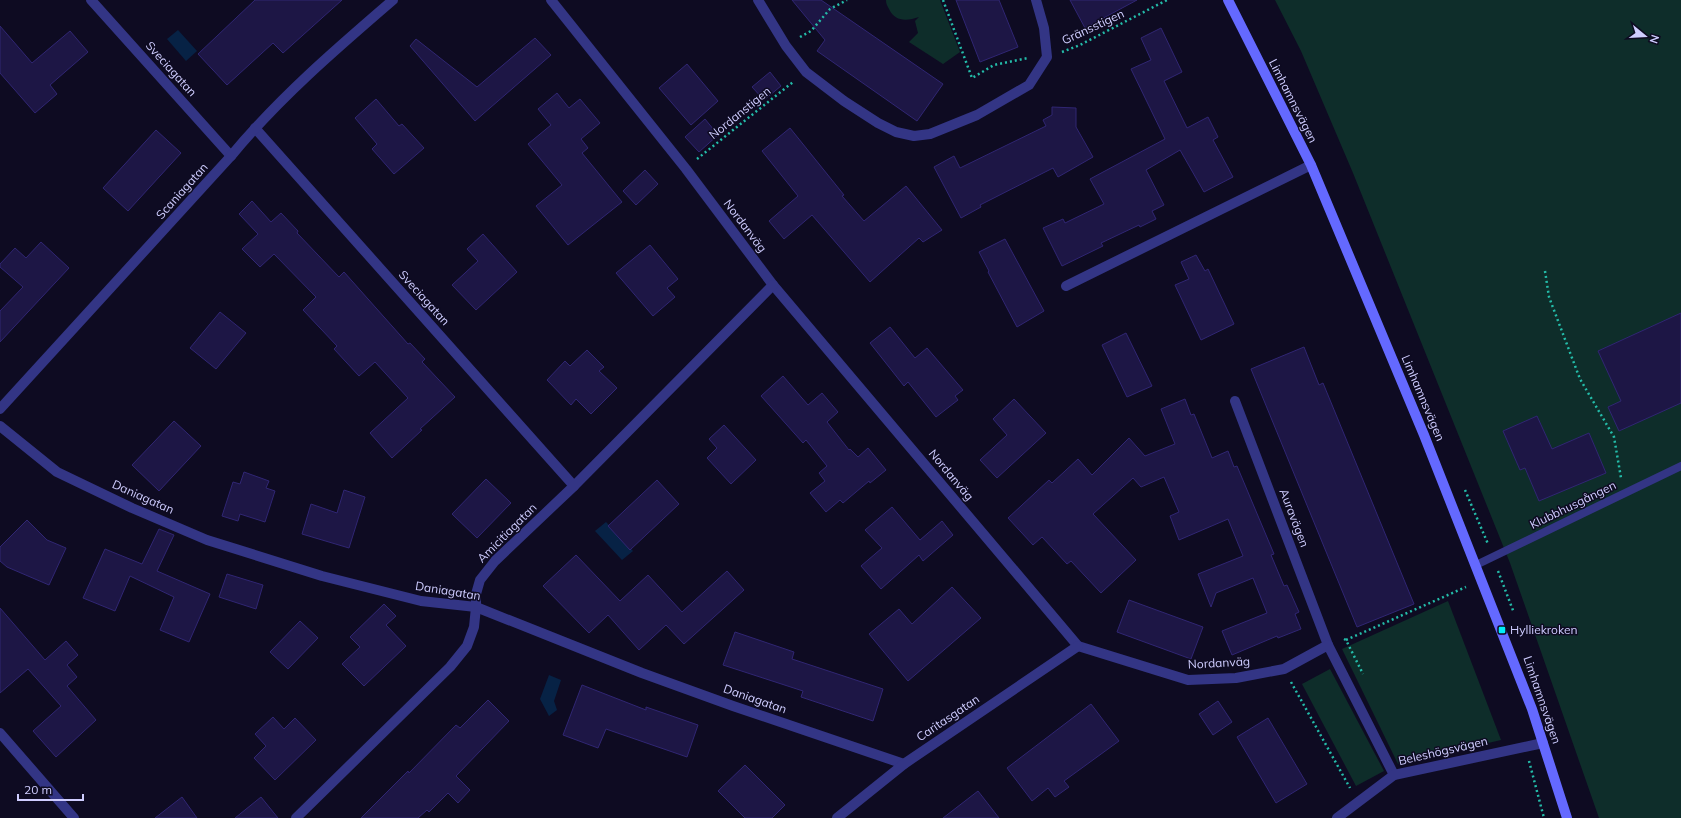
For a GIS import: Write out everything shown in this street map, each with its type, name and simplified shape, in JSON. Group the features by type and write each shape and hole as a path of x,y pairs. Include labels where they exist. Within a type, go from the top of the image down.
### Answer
{"main road":[{"name":"Limhamnsvägen","path":"1228,0 1311,164 1424,435 1512,654 1532,709 1566,818"}],"street":[{"name":"Sveciagatan","path":"91,0 231,156"},
{"name":"Scaniagatan","path":"0,409 255,128 313,70 393,0"},
{"name":"Nordanväg","path":"551,0 686,169 773,285 1078,646 1188,680 1236,678 1284,669 1328,645"},
{"path":"758,0 786,46 806,72 844,101 878,123 896,132 914,136 930,134 977,115 1029,85 1047,57 1044,28 1036,0"},
{"name":"Sveciagatan","path":"255,128 574,486"},
{"path":"1066,286 1311,164"},
{"name":"Amicitiagatan","path":"296,818 450,667 467,646 474,627 476,594 480,580 495,561 574,486 773,285"},
{"name":"Auravägen","path":"1235,401 1328,645"},
{"name":"Daniagatan","path":"0,426 57,472 132,508 207,540 322,576 413,599 476,607 642,673 733,706 904,764"},
{"path":"1328,645 1394,775"},
{"name":"Caritasgatan","path":"837,818 904,764 1078,646"},
{"path":"0,733 74,818"},
{"name":"Beleshögsvägen","path":"1337,818 1394,775 1543,743"}],"lane":[{"name":"Klubbhusgången","path":"1476,566 1681,466"}],"path":[{"path":"786,46 811,31 830,9 847,0"},
{"name":"Gränsstigen","path":"943,0 972,78 994,65 1026,58 1047,57 1080,45 1167,0"},
{"name":"Nordanstigen","path":"686,169 806,72"},
{"path":"1545,271 1548,297 1580,378 1614,437 1623,495"},
{"path":"1346,640 1468,586 1470,591"},
{"path":"1284,669 1358,802"},
{"path":"1525,746 1544,818"}],"green space":[{"path":"886,0 940,0 960,52 943,64 909,42 918,33 915,21 919,17 906,20 898,18 892,13"},
{"path":"1275,0 1681,0 1681,818 1599,818 1510,563 1353,173 1301,51"},
{"path":"1448,601 1501,740 1398,764 1342,649"},
{"path":"1330,669 1384,771 1356,786 1302,684"}],"water":[{"path":"178,30 197,51 186,61 167,39"},
{"path":"606,522 633,551 622,560 595,531"},
{"path":"549,675 561,680 554,701 557,710 549,716 540,699"}],"building":[{"path":"255,0 342,0 283,53 273,43 227,85 198,54"},
{"path":"792,0 821,0 943,84 917,121 817,51 825,40"},
{"path":"956,0 999,0 1018,47 980,62"},
{"path":"1070,0 1137,0 1085,28"},
{"path":"0,26 32,63 70,31 88,52 50,85 57,94 35,113 0,73"},
{"path":"1161,28 1182,72 1164,81 1187,128 1208,117 1218,137 1213,140 1233,177 1204,192 1180,150 1146,170 1164,205 1152,211 1156,219 1140,227 1139,225 1101,243 1103,246 1062,266 1043,228 1063,219 1065,223 1104,204 1090,179 1165,139 1131,69 1151,60 1141,38"},
{"path":"535,38 551,55 475,121 410,46 416,39 477,87"},
{"path":"687,64 718,101 691,125 659,88"},
{"path":"770,72 781,86 764,100 752,87"},
{"path":"557,93 569,108 580,99 600,123 581,139 588,148 582,153 622,202 568,245 536,206 562,185 528,144 551,125 538,109"},
{"path":"376,99 399,126 402,124 424,148 394,174 372,149 377,144 355,118"},
{"path":"1052,107 1076,108 1076,127 1093,157 1058,177 1053,168 980,205 981,207 961,218 934,167 954,156 960,168 1046,126 1043,120 1052,115"},
{"path":"705,119 718,135 699,152 685,137"},
{"path":"790,128 844,195 842,196 864,221 906,186 942,230 923,242 919,238 870,282 812,215 784,239 769,221 798,196 762,151"},
{"path":"156,130 181,153 128,211 103,188"},
{"path":"645,170 658,184 636,205 623,191"},
{"path":"252,201 271,222 281,213 298,231 297,233 339,277 344,272 408,344 410,343 425,359 422,362 455,397 420,429 422,430 392,458 370,433 408,398 375,362 359,376 334,349 337,346 303,310 316,297 274,254 260,267 242,249 258,234 239,214"},
{"path":"483,234 517,272 476,310 452,285 478,261 467,249"},
{"path":"1005,239 1044,311 1017,327 979,252"},
{"path":"41,242 69,268 0,342 0,311 23,287 0,267 0,264 15,248 26,258"},
{"path":"650,245 678,279 667,288 675,297 653,316 616,273"},
{"path":"1196,255 1205,271 1208,269 1234,324 1201,340 1175,285 1189,279 1181,262"},
{"path":"220,312 246,333 216,369 190,348"},
{"path":"1681,313 1681,403 1619,431 1608,407 1621,401 1598,351"},
{"path":"890,327 915,358 927,348 963,390 955,396 958,400 936,417 908,382 904,386 870,343"},
{"path":"1126,333 1152,386 1127,397 1102,345"},
{"path":"1304,347 1319,385 1323,383 1414,604 1357,627 1251,369"},
{"path":"587,350 604,367 599,371 617,388 591,414 576,399 571,405 547,380 565,361 570,366"},
{"path":"783,376 808,405 822,393 838,412 827,422 849,450 850,449 858,457 868,448 886,470 870,483 869,481 843,503 840,500 826,512 810,493 825,481 819,473 827,466 806,440 803,443 761,396"},
{"path":"1014,399 1046,433 997,478 980,460 1007,435 993,419"},
{"path":"1185,399 1191,415 1194,414 1212,458 1228,451 1234,467 1237,466 1274,554 1271,555 1284,586 1287,585 1299,612 1295,614 1301,629 1278,638 1277,636 1232,655 1222,631 1267,613 1253,578 1216,593 1211,607 1198,574 1243,556 1228,519 1179,540 1170,516 1179,512 1164,477 1141,487 1133,478 1093,514 1136,560 1101,593 1071,561 1067,564 1042,537 1033,545 1008,518 1049,480 1052,483 1078,459 1092,475 1129,438 1145,456 1175,444 1161,409"},
{"path":"1537,416 1552,449 1589,433 1606,473 1539,501 1525,468 1520,470 1503,431"},
{"path":"174,421 201,446 159,491 132,465"},
{"path":"724,425 756,460 731,484 707,458 717,448 709,439"},
{"path":"244,472 269,481 266,488 275,491 265,522 240,514 238,521 222,516 233,482 240,484"},
{"path":"486,479 511,503 477,538 452,514"},
{"path":"657,480 679,504 630,550 608,526"},
{"path":"344,490 365,497 349,548 302,534 311,504 337,513"},
{"path":"892,507 920,540 942,521 953,535 923,561 919,555 881,589 861,566 882,548 865,530"},
{"path":"27,520 47,540 66,548 49,585 7,567 0,561 0,547"},
{"path":"159,529 174,535 157,571 210,594 189,642 160,630 174,597 130,576 115,611 83,598 105,549 142,564"},
{"path":"576,555 620,601 648,575 682,612 727,571 744,590 684,644 666,625 639,650 608,615 589,633 543,586"},
{"path":"227,574 263,585 256,609 219,597"},
{"path":"952,587 981,618 908,681 869,634 899,609 912,624"},
{"path":"1129,600 1203,627 1191,659 1117,632"},
{"path":"384,604 396,616 386,625 406,646 364,686 342,664 360,647 350,637"},
{"path":"0,608 45,660 66,641 78,655 67,665 77,677 67,686 96,720 56,757 33,731 61,706 28,669 0,693"},
{"path":"300,621 318,638 288,669 270,652"},
{"path":"735,632 794,652 792,659 883,689 873,721 801,697 803,691 723,665"},
{"path":"582,685 646,710 646,707 698,725 687,757 606,729 598,748 563,735"},
{"path":"488,700 509,721 456,776 470,790 458,803 448,793 429,812 427,810 418,818 361,818 408,771 409,773 456,725 460,728"},
{"path":"1218,701 1232,722 1213,735 1199,714"},
{"path":"1091,704 1119,741 1064,781 1069,787 1055,797 1048,788 1032,801 1007,768"},
{"path":"273,717 284,729 295,718 316,740 275,780 254,758 266,746 255,734"},
{"path":"1268,718 1307,784 1276,803 1237,737"},
{"path":"745,765 785,805 772,818 745,818 718,791"},
{"path":"978,791 999,818 943,818"},
{"path":"182,797 197,818 155,818"},
{"path":"261,797 278,818 235,818"}],"place":[{"name":"Hylliekroken","path":"1502,630"}]}
